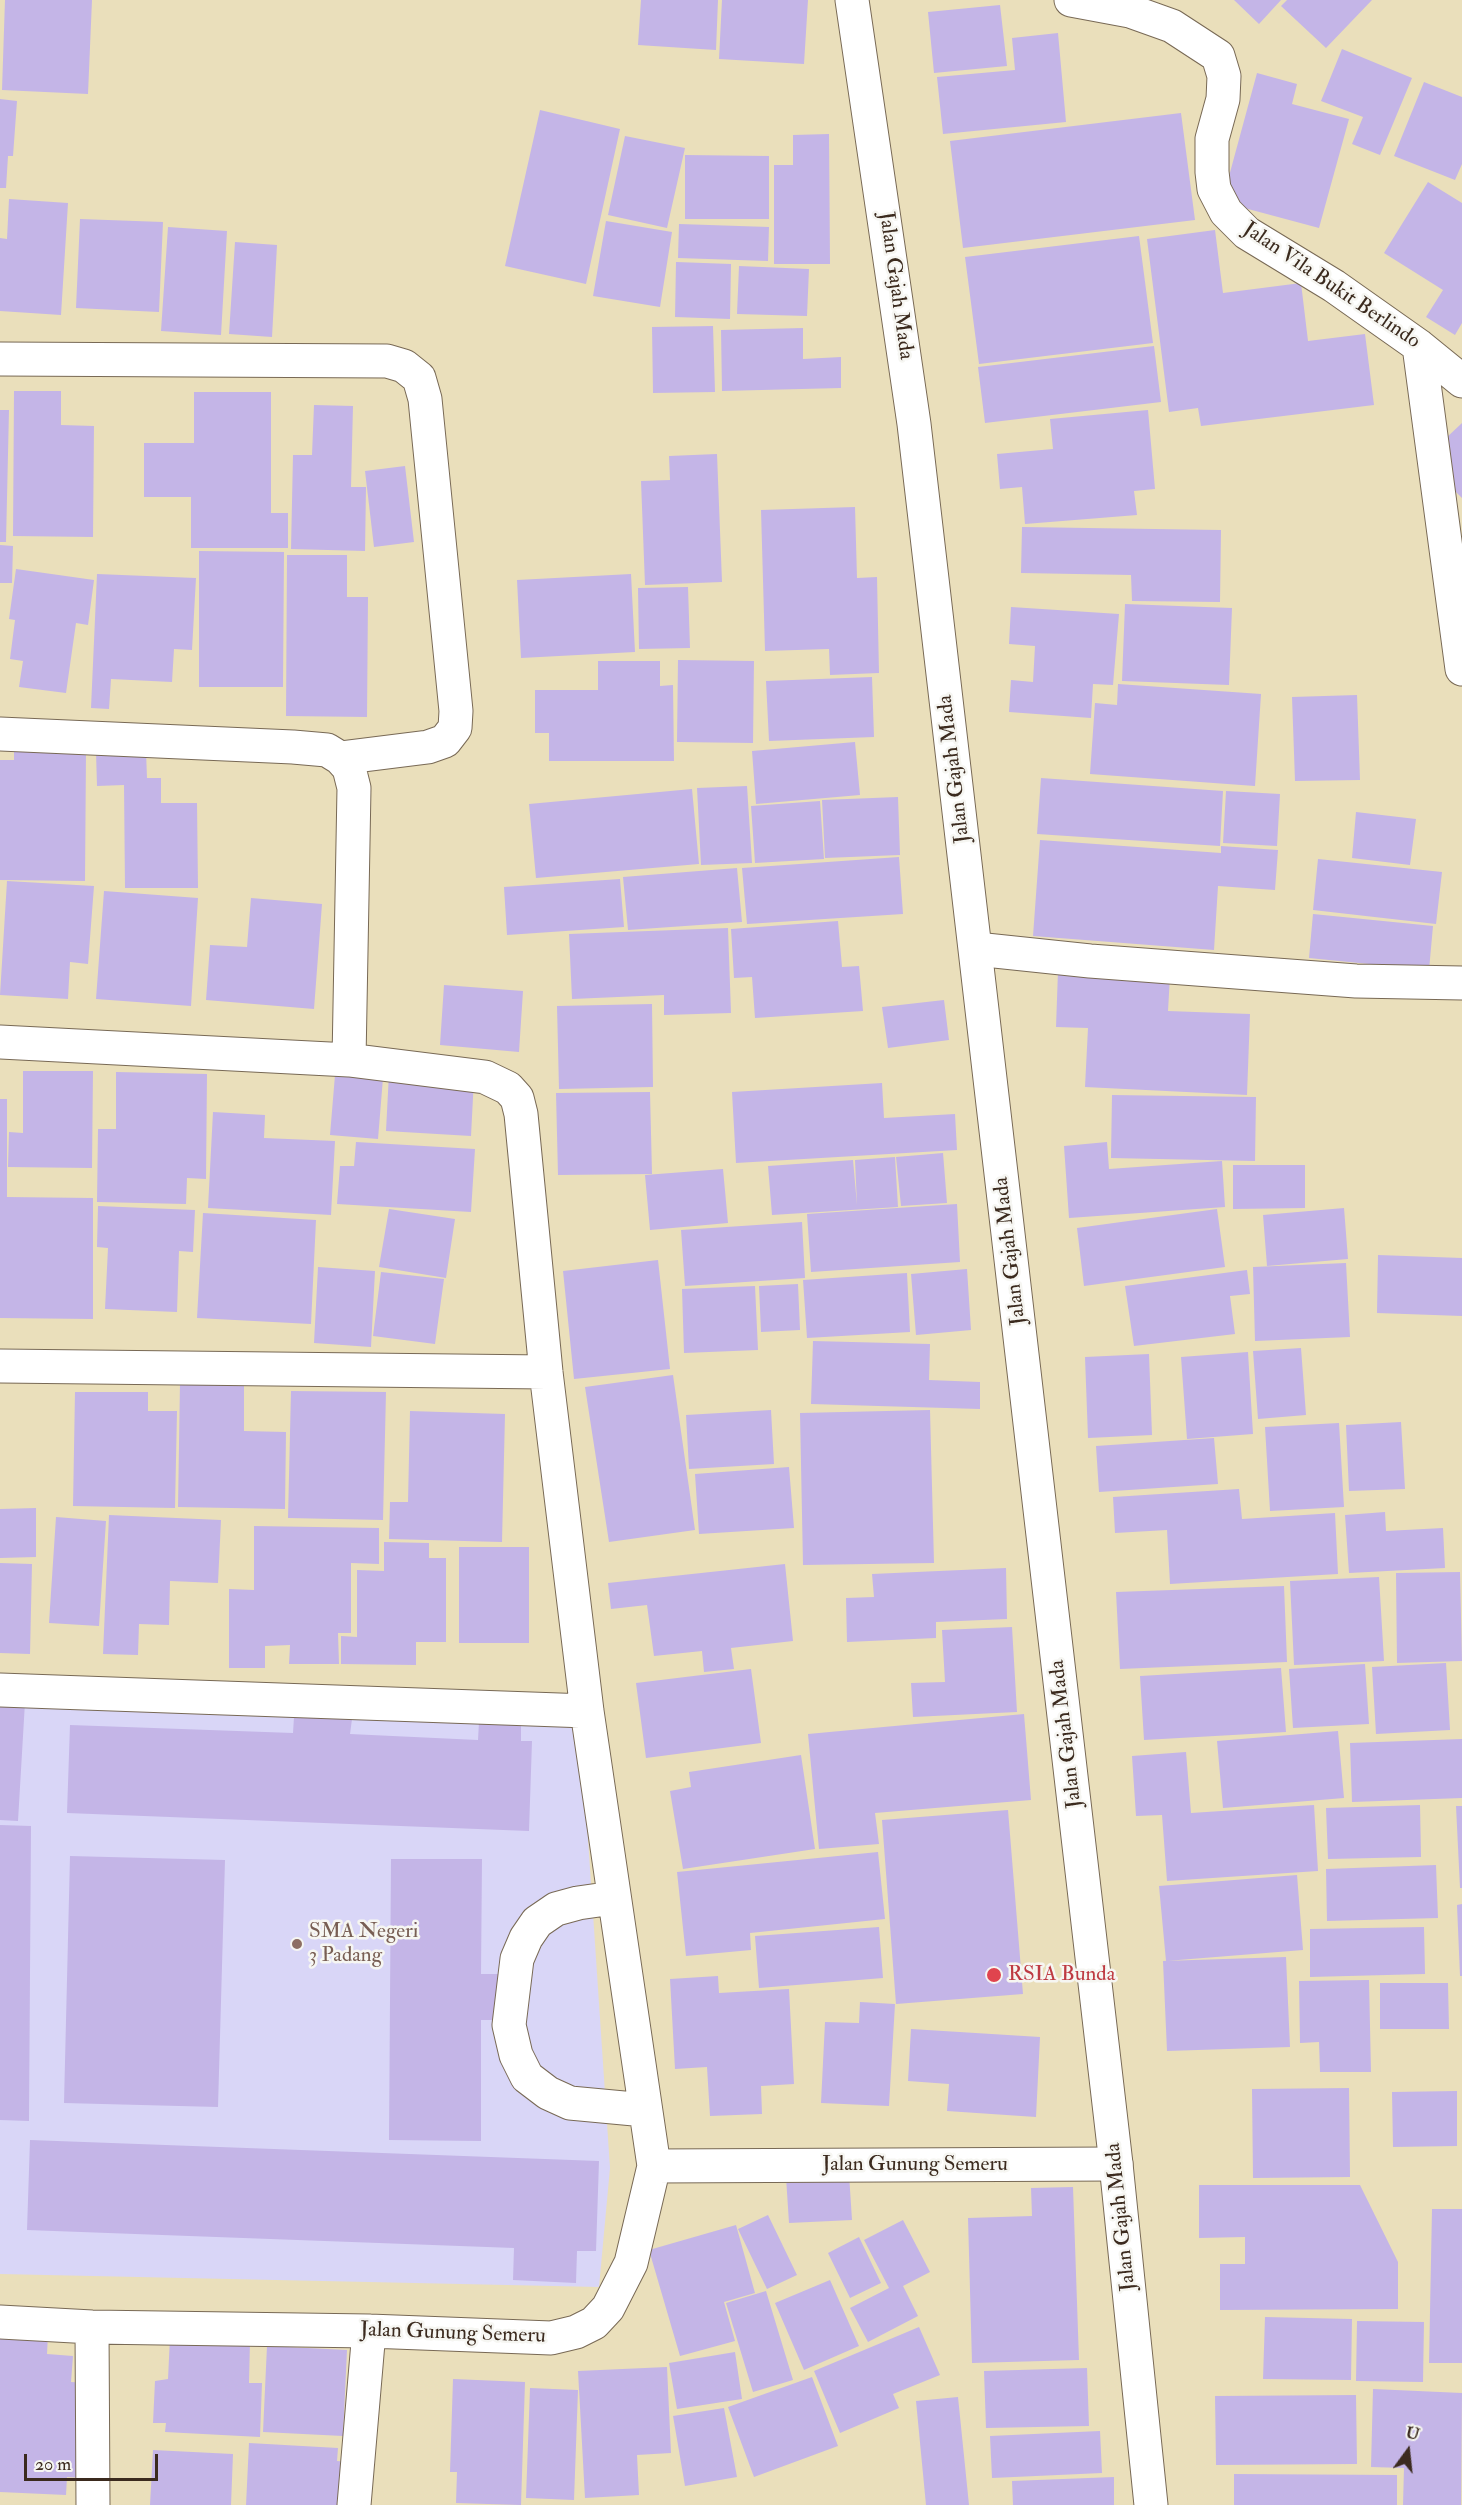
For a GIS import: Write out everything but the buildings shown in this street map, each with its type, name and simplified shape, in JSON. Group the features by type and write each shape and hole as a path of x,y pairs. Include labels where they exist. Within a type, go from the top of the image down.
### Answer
{"street":[{"name":"Jalan Gajah Mada","path":"852,0 915,424 1116,2164 1151,2505"},
{"name":"Jalan Vila Bukit Berlindo","path":"1071,0 1130,11 1172,26 1218,56 1224,76 1223,99 1212,139 1212,172 1214,189 1226,212 1247,232 1334,286 1419,346 1462,381"},
{"path":"1419,346 1462,669"},
{"path":"0,359 387,361 404,366 419,378 425,399 456,711 455,728 446,741 428,747 340,758"},
{"path":"0,734 293,747 327,750 340,758 349,768 354,788 349,1060"},
{"path":"976,949 1089,962 1345,980 1462,983"},
{"path":"0,1042 349,1060 485,1077 508,1088 517,1098 521,1114 546,1372 587,1711 654,2166"},
{"path":"0,1365 546,1372"},
{"path":"0,1690 587,1711"},
{"path":"613,1898 556,1909 537,1922 526,1938 517,1959 509,2025 516,2055 527,2077 548,2093 570,2103 645,2110"},
{"name":"Jalan Gunung Semeru","path":"0,2322 92,2327 369,2331 551,2338 576,2332 594,2323 608,2308 631,2263 654,2166 1116,2164"},
{"path":"92,2327 93,2505"},
{"path":"354,2505 369,2331"}],"shaded area":[{"name":"SMA Negeri 3 Padang","path":"0,1696 580,1719 610,2168 599,2287 0,2274"}],"place":[{"name":"SMA Negeri 3 Padang","path":"297,1944"},
{"name":"RSIA Bunda","path":"994,1975"}]}
